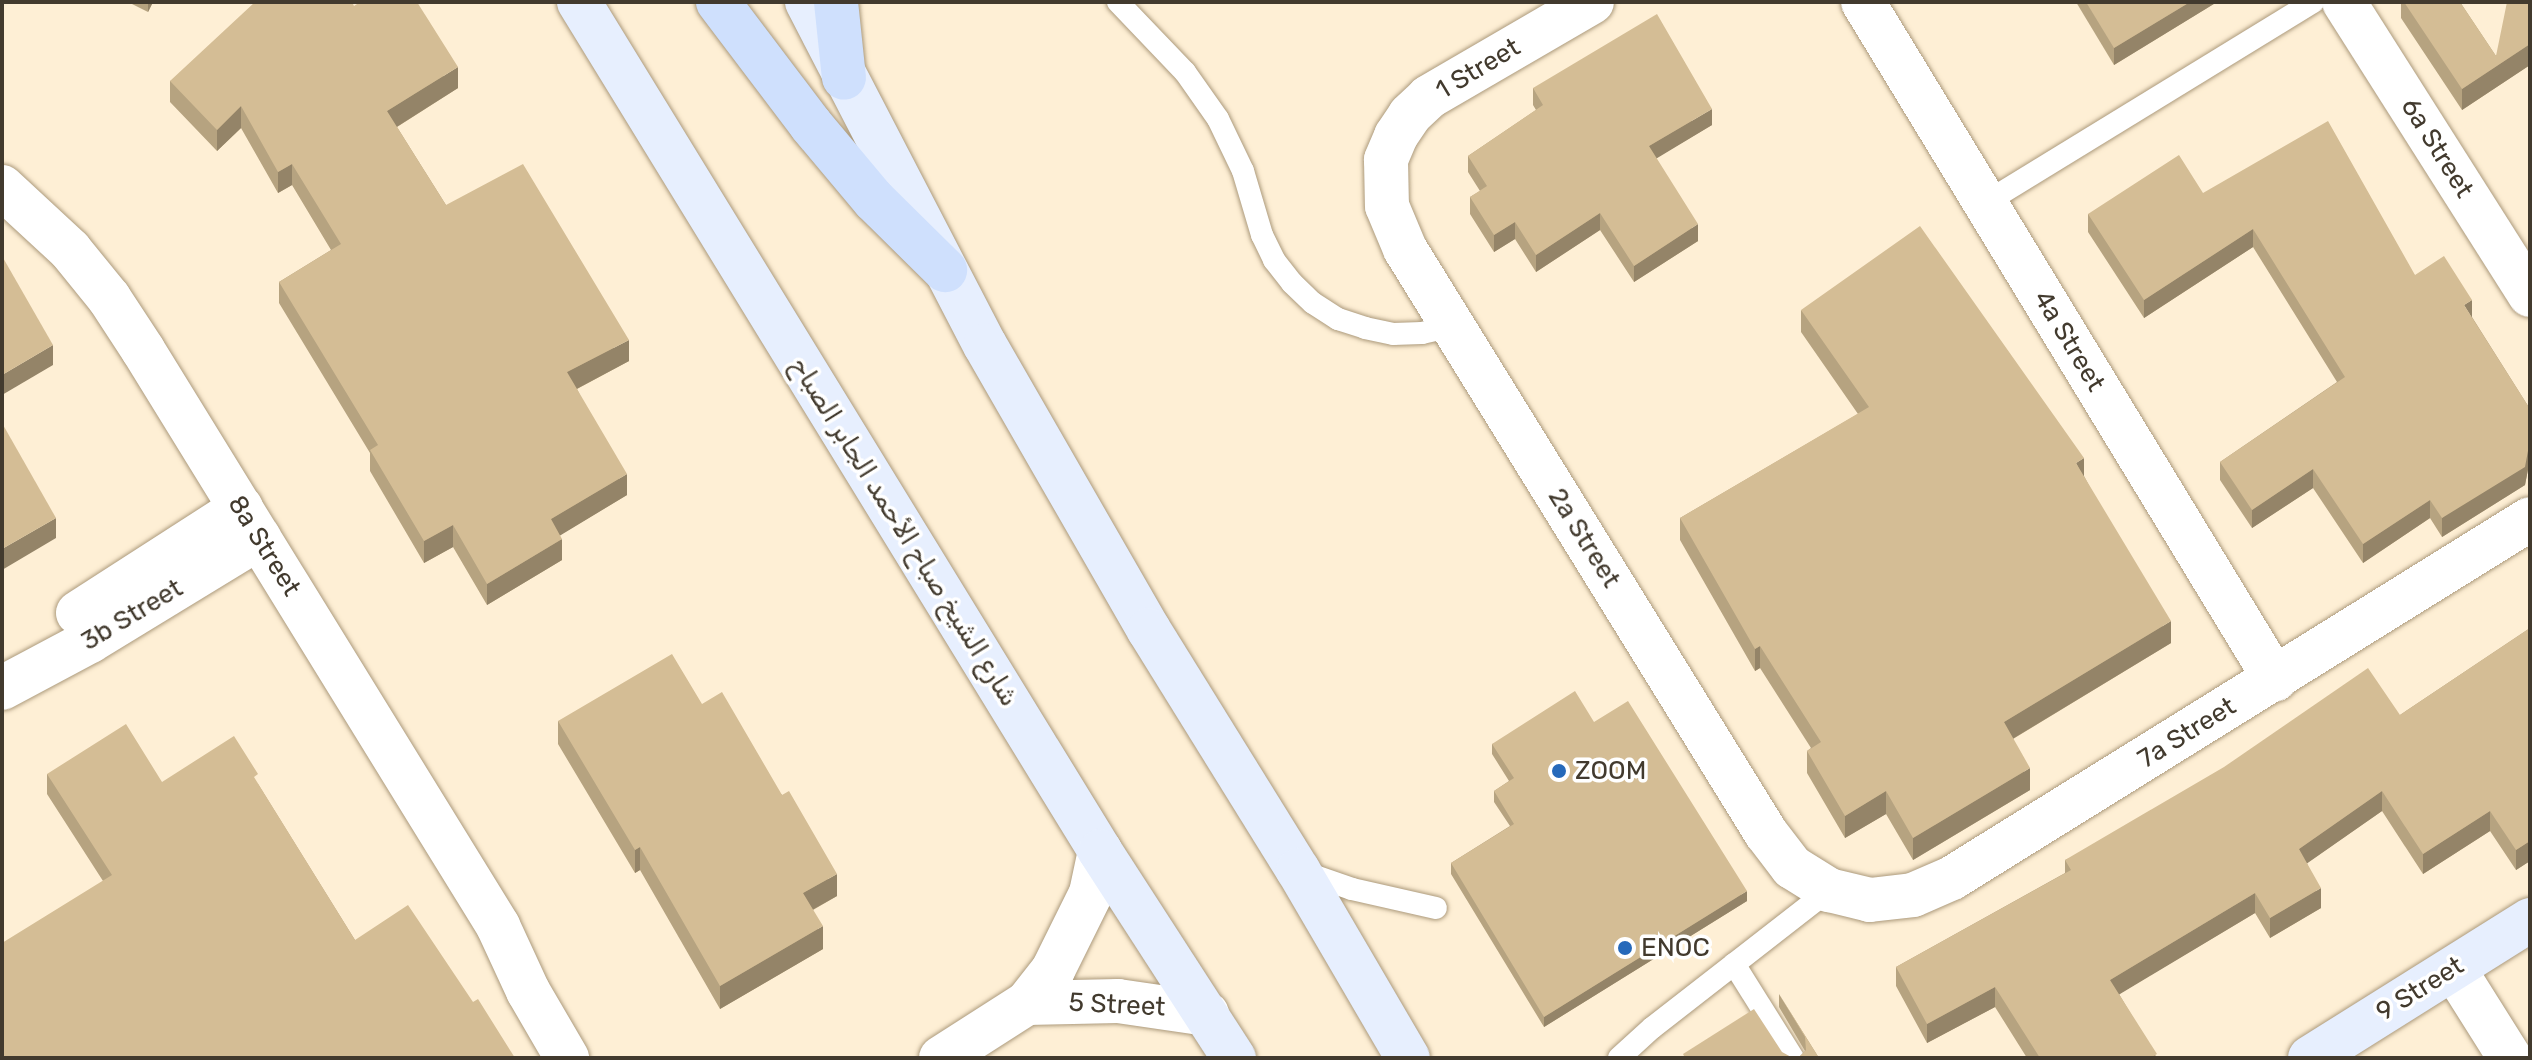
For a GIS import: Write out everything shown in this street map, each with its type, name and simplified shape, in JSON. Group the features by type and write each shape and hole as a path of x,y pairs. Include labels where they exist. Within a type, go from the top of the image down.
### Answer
{"main road":[{"name":"شارع الشيخ صباح الأحمد الجابر الصباح","path":"579,2 1100,851 1234,1058"},
{"path":"718,2 811,125 865,189 945,270"},
{"path":"807,2 945,270 1149,630 1298,870 1408,1058"},
{"path":"836,2 844,78"},
{"name":"9 Street","path":"2310,1058 2530,920"}],"street":[{"name":"1 Street","path":"1386,160 1396,136 1410,115 1429,97 1592,2"},
{"name":"4a Street","path":"1863,2 2275,679"},
{"name":"6a Street","path":"2344,2 2526,279"},
{"name":"2a Street","path":"1386,160 1384,183 1394,228 1453,326 1766,833 1792,867 1829,890"},
{"name":"8a Street","path":"2,187 70,250 109,298 498,926 528,991 567,1058"},
{"name":"7a Street","path":"1829,890 1870,900 1913,895 1952,878 2530,519"},
{"name":"3b Street","path":"2,672 75,616 250,523"},
{"name":"3b Street","path":"2,688 76,648 250,523"},
{"name":"5 Street","path":"941,1058 1027,1003 1053,970 1091,893 1100,851"},
{"name":"8a Street","path":"498,926 548,981 600,1058"},
{"path":"2454,969 2510,1058"},
{"name":"5 Street","path":"1027,1003 1118,1001 1207,1014"}],"lane":[{"path":"1118,2 1185,72 1218,119 1243,171 1262,235 1274,260 1292,283 1313,303 1338,319 1365,328 1408,333 1453,326"},
{"path":"1985,203 2313,2"},
{"path":"1298,870 1352,889 1436,908"},
{"path":"1626,1055 1734,964 1829,890"},
{"path":"1734,964 1793,1058"}],"building":[{"path":"255,2 352,2 354,6 360,2 417,2 458,67 387,111 446,205 523,164 629,340 567,372 627,474 551,519 562,539 487,584 453,525 424,541 370,450 378,445 279,282 341,244 292,164 278,172 241,106 217,130 170,81"},
{"path":"2086,2 2190,2 2114,48"},
{"path":"2404,2 2460,2 2496,56 2507,2 2530,2 2530,44 2462,89"},
{"path":"1657,14 1712,109 1649,146 1698,224 1634,266 1600,213 1536,255 1515,222 1494,235 1470,197 1487,186 1468,156 1543,105 1533,88"},
{"path":"2328,121 2415,275 2444,256 2472,300 2464,305 2530,409 2530,440 2525,467 2442,518 2430,500 2363,544 2313,469 2252,510 2220,462 2345,377 2253,229 2144,300 2088,214 2179,155 2203,193"},
{"path":"1920,226 2084,458 2076,463 2171,621 2004,722 2030,768 1913,838 1886,791 1845,816 1807,751 1821,742 1760,646 1755,649 1680,518 1869,407 1801,310"},
{"path":"2,256 53,345 2,375"},
{"path":"2,423 56,518 2,549"},
{"path":"2530,628 2530,841 2516,850 2490,811 2423,854 2382,791 2299,849 2321,888 2270,918 2255,893 2110,980 2157,1054 2150,1058 2040,1058 1995,987 1927,1024 1896,967 2071,870 2065,860 2224,767 2368,668 2400,715"},
{"path":"672,654 702,704 722,692 782,795 789,791 837,874 803,893 823,926 720,986 640,847 635,850 558,721"},
{"path":"1575,691 1594,722 1628,701 1747,891 1544,1017 1451,863 1514,824 1494,791 1514,778 1492,744"},
{"path":"126,724 162,782 234,736 258,774 254,777 355,940 408,905 473,1002 478,999 515,1058 2,1058 2,943 112,875 47,774"},
{"path":"1779,994 1819,1058 1793,1058 1806,1050 1805,1037"},
{"path":"1754,1009 1782,1052 1793,1058 1685,1058 1683,1054"}],"place":[{"name":"ZOOM","path":"1559,771"},
{"name":"ENOC","path":"1625,948"}]}
